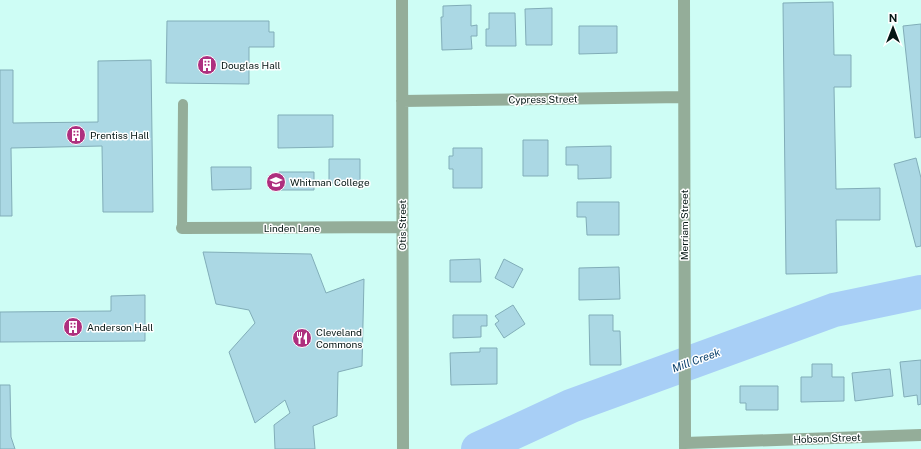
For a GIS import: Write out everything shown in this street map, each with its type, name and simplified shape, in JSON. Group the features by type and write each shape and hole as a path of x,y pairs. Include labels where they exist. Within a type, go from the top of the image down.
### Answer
{"street":[{"name":"Otis Street","path":"402,0 403,449"},
{"name":"Merriam Street","path":"684,0 685,446"},
{"name":"Cypress Street","path":"402,101 684,97"},
{"name":"Linden Lane","path":"182,228 402,227"},
{"name":"Hobson Street","path":"685,446 921,435"}],"lane":[{"path":"182,228 183,104"}],"building":[{"path":"833,2 834,55 851,55 851,87 834,87 836,189 880,188 880,220 836,220 837,273 786,274 783,3"},
{"path":"471,5 471,26 477,25 477,36 471,36 472,49 442,50 441,17 443,17 443,6"},
{"path":"552,8 552,45 526,45 525,9"},
{"path":"489,13 515,13 516,46 486,46 486,29 489,29"},
{"name":"Douglas Hall","path":"167,21 269,21 269,32 274,32 274,47 249,47 249,84 166,83"},
{"path":"921,24 921,137 915,138 903,26"},
{"path":"579,26 617,26 617,53 579,54"},
{"name":"Prentiss Hall","path":"151,60 153,212 103,212 102,146 11,148 12,216 0,216 0,70 13,70 13,123 98,122 98,61"},
{"path":"278,115 333,115 333,147 278,148"},
{"path":"523,140 548,140 548,176 523,176"},
{"path":"611,146 611,178 578,179 578,165 566,165 566,147"},
{"path":"453,148 482,148 482,188 453,188 453,169 449,169 449,156 453,156"},
{"path":"916,158 921,178 921,246 916,247 894,164"},
{"path":"329,159 360,159 360,183 329,183"},
{"path":"211,167 251,167 251,189 212,190"},
{"path":"279,172 314,172 314,190 279,190"},
{"path":"577,202 619,202 619,235 587,235 586,217 577,217"},
{"name":"Cleveland Commons","path":"203,252 311,254 326,293 364,279 362,366 338,372 337,416 313,426 315,449 275,449 274,425 290,413 285,400 255,423 229,352 255,323 249,310 216,304"},
{"path":"480,259 481,282 450,282 450,260"},
{"path":"504,259 523,269 513,288 495,278"},
{"path":"619,267 620,299 579,300 579,268"},
{"name":"Anderson Hall","path":"145,295 145,341 0,342 0,312 111,311 111,296"},
{"path":"513,305 525,324 504,338 495,324 499,321 495,316"},
{"path":"453,315 487,315 487,326 481,326 481,337 453,338"},
{"path":"589,315 613,315 613,331 620,331 621,365 590,365"},
{"path":"480,348 497,348 497,384 451,385 450,353 480,352"},
{"path":"921,360 921,404 918,405 917,395 904,397 900,362"},
{"path":"812,364 832,364 832,377 844,377 844,401 801,402 801,377 812,377"},
{"path":"890,369 893,396 855,401 852,373"},
{"path":"0,385 10,385 11,437 15,449 0,449"},
{"path":"740,386 778,386 778,410 746,410 746,403 740,403"}],"waterway":[{"name":"Mill Creek","path":"478,449 571,406 834,310 921,292"}],"place":[{"name":"Douglas Hall","path":"207,65"},
{"name":"Prentiss Hall","path":"76,135"},
{"name":"Whitman College","path":"276,182"},
{"name":"Anderson Hall","path":"73,327"},
{"name":"Cleveland Commons","path":"302,338"}]}
